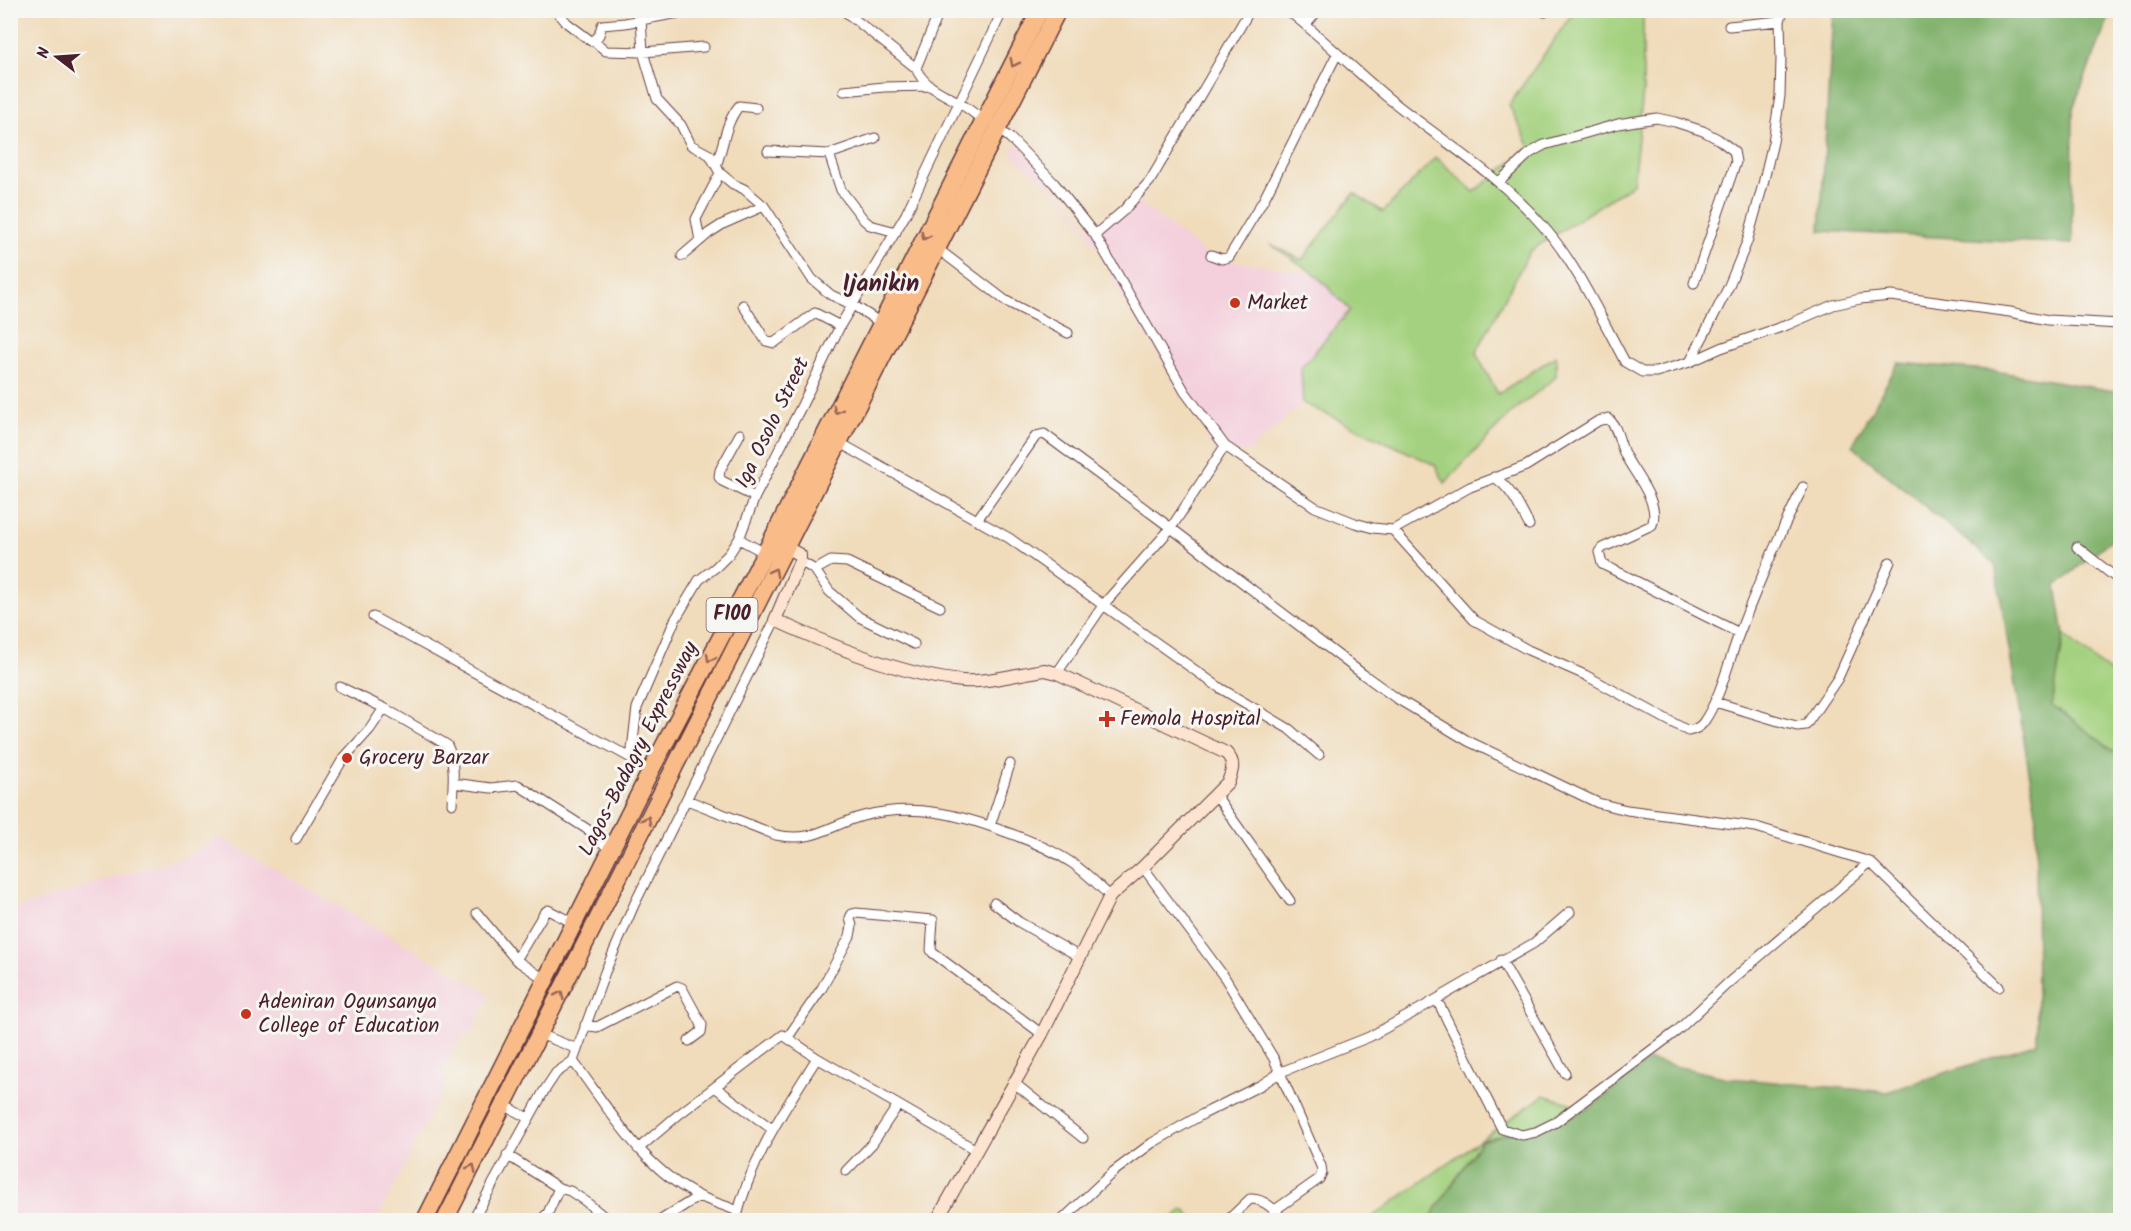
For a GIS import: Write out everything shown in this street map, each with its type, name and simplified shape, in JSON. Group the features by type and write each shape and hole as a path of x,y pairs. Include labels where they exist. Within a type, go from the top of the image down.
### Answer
{"highway":[{"name":"Lagos-Badagry Expressway","path":"445,1221 658,797 938,249 1041,10"},
{"name":"Lagos-Badagry Expressway","path":"425,1221 612,852 650,772 765,554 881,323 1058,10"}],"street":[{"path":"556,10 581,34 594,40 606,51 643,52 704,47"},
{"path":"594,40 599,35 602,25 707,10"},
{"path":"843,10 916,68 919,76 929,86 960,103 1010,138 1054,183 1095,235 1185,392 1225,446 1316,507 1355,523 1393,530 1470,487 1526,466 1598,421 1608,418 1613,424 1624,455 1647,490 1654,515 1652,525 1602,548 1599,552 1602,564 1739,633"},
{"path":"916,68 940,10"},
{"name":"Iga Osolo Street","path":"631,758 637,708 675,620 699,580 729,554 739,539 755,497 840,326 896,232 1003,10"},
{"path":"1095,235 1123,211 1150,180 1250,10"},
{"path":"1287,10 1388,98 1499,182 1543,226 1583,283 1624,362 1642,372 1656,372 1690,362 1833,305 1860,299 1891,296 2010,312 2048,320 2121,324"},
{"path":"1306,25 1318,10"},
{"path":"1690,362 1728,288 1747,242 1762,188 1773,142 1780,96 1780,21 1783,10"},
{"path":"641,19 643,52 657,99 681,125 691,145 710,155 718,170 764,206 812,279 831,295 881,323"},
{"path":"1729,26 1780,21"},
{"path":"1210,255 1222,259 1229,257 1264,199 1337,54"},
{"path":"844,91 929,86"},
{"path":"700,241 696,219 718,170 728,122 739,106 756,108"},
{"path":"1499,182 1530,153 1544,145 1618,124 1657,118 1703,130 1734,151 1736,162 1694,283"},
{"path":"768,151 829,154 875,138"},
{"path":"829,154 841,190 864,220 870,225 896,232"},
{"path":"682,256 723,224 764,206"},
{"path":"938,249 1006,301 1068,333"},
{"path":"743,305 765,341 770,343 774,343 814,313 840,326"},
{"path":"740,434 720,470 719,477 722,481 755,497"},
{"path":"977,520 1036,436 1044,434 1396,698 1468,741 1598,803 1627,810 1756,827 1870,862 1999,987"},
{"path":"840,443 1009,538 1220,688 1289,729 1319,755"},
{"path":"1057,673 1104,604 1171,528 1225,446"},
{"path":"1494,477 1504,484 1515,499 1528,525"},
{"path":"1393,530 1474,620 1528,650 1585,675 1688,731 1702,724 1715,702 1739,633 1780,532 1803,487"},
{"path":"739,539 765,554"},
{"path":"2077,547 2121,581"},
{"path":"473,1221 507,1155 556,1073 573,1061 585,1025 634,905 776,620 800,561 800,555 787,548"},
{"path":"800,561 815,570 829,591 854,614 915,644"},
{"path":"815,570 831,561 847,562 940,607"},
{"path":"1715,702 1785,723 1797,726 1806,725 1838,678 1890,562"},
{"path":"373,617 631,758 650,772"},
{"path":"776,620 822,641 907,671 970,681 1045,670 1057,673 1226,753 1232,759 1233,768 1228,782 1143,867 1110,896 1042,1034 937,1221"},
{"path":"340,687 384,708 447,745 450,751 453,783 452,804"},
{"path":"296,839 343,759 370,729 384,708"},
{"path":"990,826 1010,764"},
{"path":"453,783 491,788 518,785 590,831 612,852"},
{"path":"1215,794 1290,901"},
{"path":"687,800 776,835 790,838 808,837 861,816 886,811 914,810 947,813 990,826 1059,854 1075,864 1110,896"},
{"path":"1437,1000 1502,1129 1522,1135 1536,1132 1556,1122 1670,1036 1727,984 1870,862"},
{"path":"1143,867 1225,978 1281,1072 1322,1173 1319,1179 1275,1210"},
{"path":"994,903 1018,922 1080,957"},
{"path":"516,960 548,910 575,924"},
{"path":"1062,1221 1133,1156 1281,1072 1369,1037 1437,1000 1501,960 1534,943 1570,912"},
{"path":"477,913 516,960 546,980"},
{"path":"788,1037 822,988 850,936 852,926 850,918 856,913 933,920 931,950 1042,1034"},
{"path":"1501,960 1565,1073"},
{"path":"585,1025 597,1027 677,986 682,988 702,1025 702,1032 689,1041"},
{"path":"540,1034 577,1049"},
{"path":"638,1149 678,1115 783,1035 817,1058 976,1150"},
{"path":"573,1061 638,1149 673,1179 737,1216 747,1182 772,1129 817,1058"},
{"path":"1013,1082 1083,1138"},
{"path":"716,1088 772,1129"},
{"path":"504,1105 528,1118"},
{"path":"846,1171 872,1144 898,1105"},
{"path":"507,1155 559,1188 570,1191 608,1221"},
{"path":"541,1221 548,1213 559,1188"},
{"path":"661,1221 699,1196"},
{"path":"1227,1221 1250,1199 1260,1200 1275,1210 1283,1221"}],"shaded area":[{"name":"Market","path":"1018,142 1089,228 1097,228 1129,201 1159,157 1139,202 1210,257 1315,274 1350,310 1301,368 1303,403 1250,451 1217,453 1208,440 1201,421 1182,396 1122,297 1112,278 1105,256 1091,241 1087,231 1055,190 1012,155"},
{"name":"Adeniran Ogunsanya College of Education","path":"219,837 490,994 472,1033 463,1035 453,1051 443,1073 446,1083 377,1220 11,1220 11,910 188,856"}],"green space":[{"path":"1574,11 1643,11 1643,91 1633,184 1530,251 1476,353 1498,394 1556,356 1556,377 1511,413 1445,483 1435,465 1303,403 1301,368 1350,310 1315,274 1270,244 1302,260 1354,193 1383,212 1436,157 1474,192 1530,147 1509,105"},
{"path":"1833,11 2115,11 2111,13 2073,108 2072,244 1820,231"},
{"path":"1898,363 1988,370 2120,392 2120,532 2056,586 2064,635 2052,705 2120,756 2120,1220 1429,1220 1481,1141 1589,1109 1649,1060 1728,1078 1887,1092 2037,1043 2036,813 1995,564 1852,446"},
{"path":"2064,635 2120,681 2120,756 2052,705"},
{"path":"1544,1095 1589,1109 1481,1141 1429,1220 1368,1220"},
{"path":"1184,1209 1194,1220 1170,1220"}],"place":[{"name":"Market","path":"1235,303"},
{"name":"Femola Hospital","path":"1107,719"},
{"name":"Grocery Barzar","path":"347,758"},
{"name":"Adeniran Ogunsanya College of Education","path":"246,1014"}],"district":[{"name":"Ijanikin","path":"881,284"}]}
